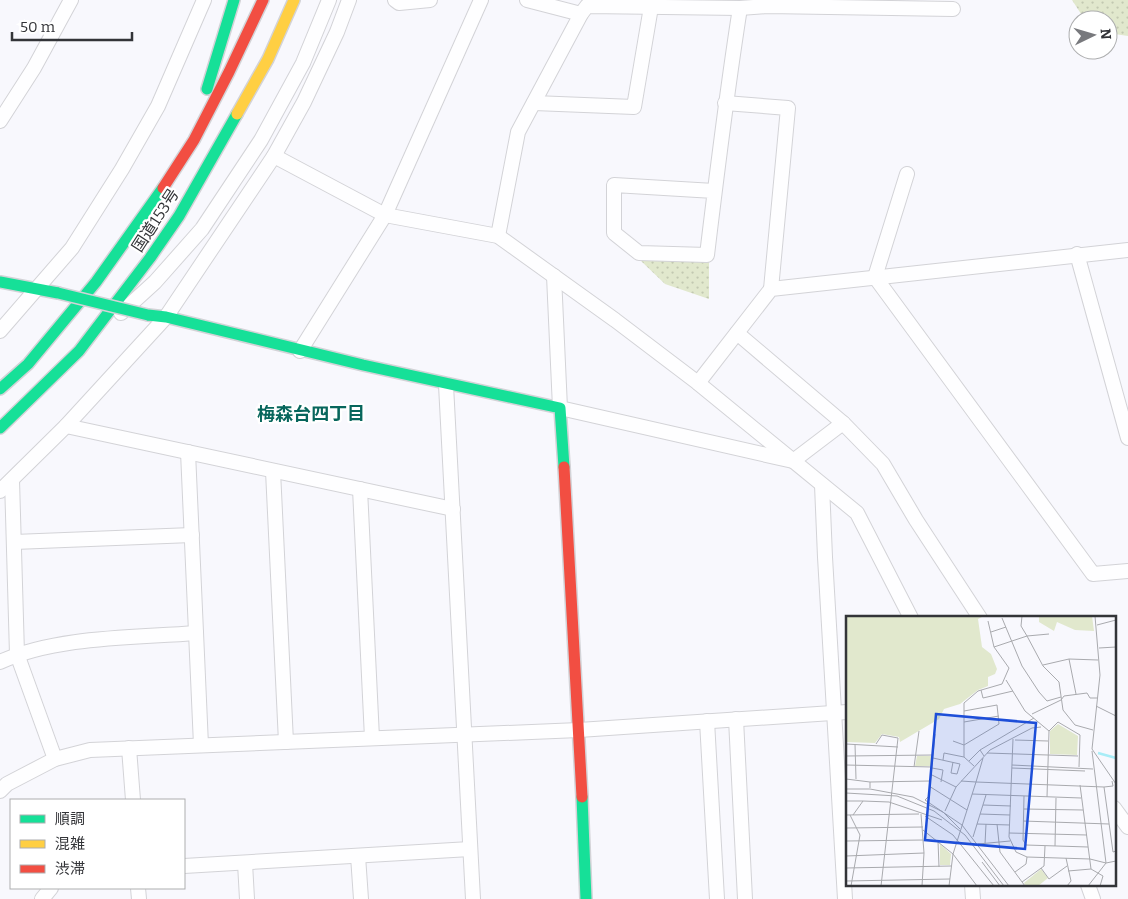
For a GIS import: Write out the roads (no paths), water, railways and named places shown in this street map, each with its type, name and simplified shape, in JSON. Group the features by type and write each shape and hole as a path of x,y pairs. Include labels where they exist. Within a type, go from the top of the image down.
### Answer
{"main road":[{"path":"194,140 212,69 234,0"},
{"name":"国道153号","path":"0,389 28,364 96,282 154,204 194,140 263,0"},
{"name":"国道153号","path":"0,428 79,351 150,258 179,216 268,59 294,0"},
{"path":"0,282 58,293 148,315 166,317 446,386 560,408 579,730 586,899"}],"street":[{"path":"0,121 34,68 70,0"},
{"path":"0,331 72,248 122,169 158,106 204,0"},
{"path":"79,351 155,282 202,228 261,140 303,63 329,0"},
{"path":"0,491 66,426 166,317 274,156 304,102 337,32 349,0"},
{"path":"395,0 399,3 430,0"},
{"path":"300,351 385,215 481,0"},
{"path":"527,0 581,14"},
{"path":"498,236 518,132 587,6 653,5 740,8 766,3 953,9"},
{"path":"534,103 634,106 653,5"},
{"path":"714,191 614,184 614,233 638,253 707,255 725,103 740,8"},
{"path":"698,383 771,289 788,108 725,103"},
{"path":"274,156 385,215 498,236 554,276 698,383 857,513 910,616"},
{"path":"875,277 907,174"},
{"path":"771,289 1076,254 1128,250"},
{"path":"1076,254 1128,438"},
{"path":"554,276 560,408 793,461"},
{"path":"875,277 1093,574 1128,571"},
{"path":"737,333 843,423 884,464 916,520 979,616"},
{"path":"446,386 473,899"},
{"path":"793,461 843,423"},
{"path":"66,426 452,509"},
{"path":"188,452 201,745"},
{"path":"273,471 286,742"},
{"path":"12,480 17,654 55,759"},
{"path":"822,485 825,557 841,712 844,899"},
{"path":"360,489 372,738"},
{"path":"14,542 192,535"},
{"path":"0,662 17,654 66,643 196,633"},
{"path":"0,791 7,784 55,759 90,750 579,730 841,712"},
{"path":"736,719 745,899"},
{"path":"707,721 717,899"},
{"path":"129,748 133,799"},
{"path":"1116,811 1128,827"},
{"path":"185,866 470,849"},
{"path":"358,856 361,899"},
{"path":"246,862 247,899"},
{"path":"972,886 973,899"},
{"path":"1088,886 1093,899"},
{"path":"42,899 50,889"}],"district":[{"name":"梅森台四丁目","path":"311,414"}]}
